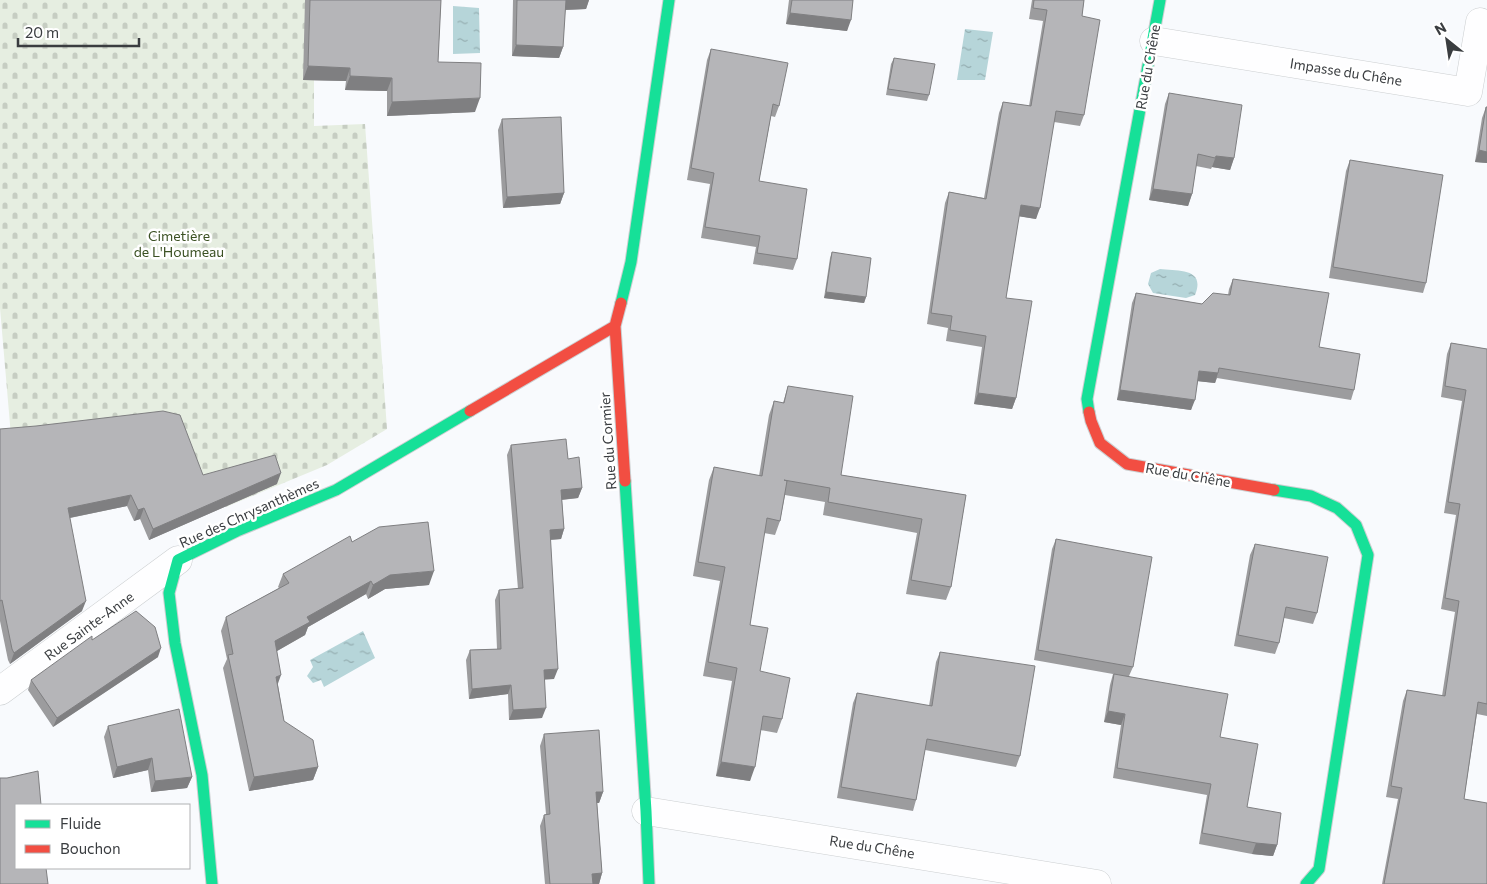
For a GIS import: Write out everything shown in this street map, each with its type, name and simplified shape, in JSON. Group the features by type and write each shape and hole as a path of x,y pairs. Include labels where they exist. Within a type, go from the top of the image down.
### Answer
{"street":[{"name":"Rue du Cormier","path":"649,884 615,326 631,262 669,0"},
{"name":"Rue du Chêne","path":"1160,0 1087,399 1100,443 1127,464 1311,496 1337,508 1356,525 1368,555 1318,869 1306,884"},
{"name":"Impasse du Chêne","path":"1154,41 1468,92 1480,22"},
{"name":"Rue des Chrysanthèmes","path":"212,884 202,775 175,643 169,593 178,560 238,531 336,490 615,326"},
{"name":"Rue Sainte-Anne","path":"0,691 178,560"},
{"name":"Rue du Chêne","path":"646,811 1097,884"}],"green space":[{"name":"Cimetière de L'Houmeau","path":"0,0 314,0 314,126 365,124 387,429 327,465 226,507 217,481 11,436 0,308"}],"water":[{"path":"453,6 479,8 480,53 453,54"},
{"path":"965,29 993,32 985,80 957,80"},
{"path":"1160,269 1182,271 1194,275 1197,280 1195,295 1186,298 1153,293 1148,284 1151,273"},
{"path":"363,631 375,658 324,687 321,680 313,683 307,676 313,667 310,660"}],"building":[{"path":"310,0 441,0 438,62 481,63 480,98 392,102 392,78 350,76 350,68 308,66"},
{"path":"517,0 566,0 563,47 516,45"},
{"path":"792,0 853,0 851,20 790,13"},
{"path":"1034,0 1084,0 1082,16 1100,20 1084,115 1056,111 1040,208 1021,205 1006,298 1032,301 1016,398 978,393 986,336 950,330 952,316 931,313 949,192 986,199 1003,102 1031,106 1047,10 1033,8"},
{"path":"711,49 788,63 779,106 773,104 759,181 807,189 797,259 757,253 760,236 705,227 714,173 691,168"},
{"path":"894,58 935,64 929,95 888,89"},
{"path":"1169,93 1242,105 1234,158 1216,156 1215,158 1198,154 1192,194 1153,189"},
{"path":"1487,107 1487,152 1479,150"},
{"path":"561,117 564,193 507,197 502,119"},
{"path":"1350,160 1443,175 1426,283 1333,267"},
{"path":"832,252 871,258 866,297 826,292"},
{"path":"1233,279 1329,293 1319,347 1360,354 1354,390 1219,368 1218,373 1199,371 1195,400 1120,390 1136,293 1202,304 1213,293 1230,295"},
{"path":"1451,343 1487,349 1487,704 1478,702 1464,799 1487,803 1487,884 1384,884 1402,788 1391,786 1407,690 1445,696 1459,601 1445,598 1460,504 1448,502 1466,390 1445,386"},
{"path":"788,386 853,396 841,475 966,495 951,587 911,580 922,519 828,502 830,488 784,480 787,481 780,521 767,518 750,625 768,628 760,671 790,678 782,719 763,716 755,767 721,762 737,668 708,662 725,567 698,562 714,467 762,476 774,401 784,403"},
{"path":"163,411 180,415 203,475 275,455 281,473 153,529 144,508 138,510 131,495 68,508 86,601 14,653 2,600 0,601 0,429"},
{"path":"566,439 568,459 579,457 582,488 561,490 564,529 550,530 558,669 544,670 546,708 513,710 511,685 472,689 470,650 501,649 499,590 523,588 511,445"},
{"path":"428,522 434,571 390,575 373,585 371,581 307,617 310,622 275,641 281,675 276,677 284,721 313,740 318,767 254,777 228,655 233,654 226,617 289,583 283,574 350,536 352,542 379,527"},
{"path":"1056,539 1152,557 1133,667 1038,650"},
{"path":"1255,544 1328,557 1317,613 1286,607 1279,643 1238,635"},
{"path":"136,611 155,627 161,648 57,718 31,680 92,636 92,640"},
{"path":"940,652 1035,666 1020,756 927,739 916,800 841,787 857,693 932,706"},
{"path":"1114,674 1228,694 1220,737 1258,744 1247,807 1281,813 1277,845 1202,833 1211,784 1117,768 1125,714 1108,711"},
{"path":"179,709 192,777 155,781 152,758 117,767 108,726"},
{"path":"599,730 603,792 596,792 602,873 592,874 593,884 550,884 544,815 550,814 544,734"},
{"path":"38,771 41,804 15,804 15,869 46,869 48,884 0,884 0,778"}],"traffic: fast":[{"path":"621,303 631,262 669,0"},
{"path":"1089,412 1087,399 1160,0"},
{"path":"212,884 202,775 175,643 169,593 178,560 237,531 336,490 470,411"},
{"path":"625,481 649,884"},
{"path":"1274,490 1311,496 1337,508 1356,525 1368,555 1319,869 1306,884"}],"traffic: jam":[{"path":"621,303 615,326 625,481"},
{"path":"470,411 615,326"},
{"path":"1089,412 1100,443 1127,464 1274,490"}]}
